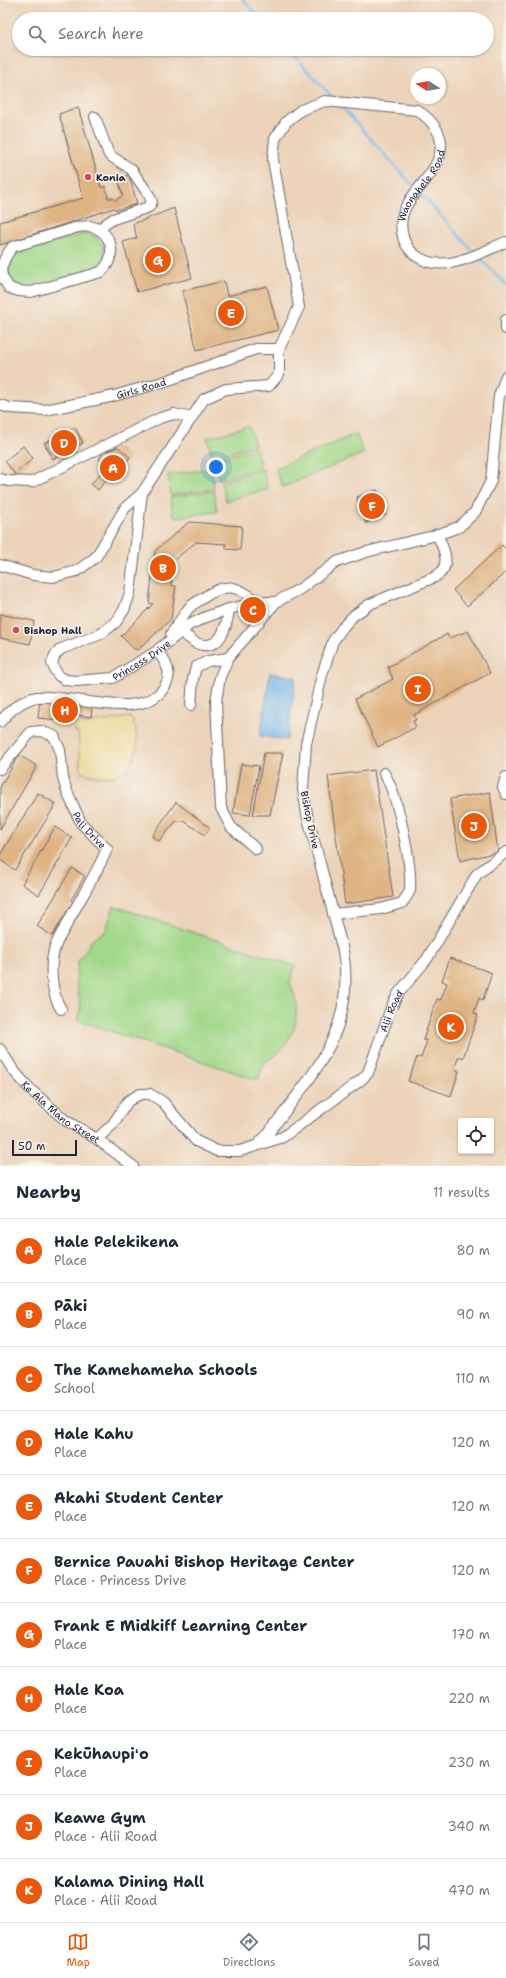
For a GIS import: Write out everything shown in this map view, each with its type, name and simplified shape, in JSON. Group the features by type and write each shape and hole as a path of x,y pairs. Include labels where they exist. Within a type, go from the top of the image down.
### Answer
{"street":[{"name":"Waonahele Road","path":"279,349 299,307 273,160 275,139 286,122 300,110 325,101 417,110 427,116 438,132 442,146 437,164 405,207 400,223 403,240 412,253 421,260 435,265 464,259 506,242"},
{"path":"95,117 108,155 131,169 149,195 152,202 149,207 113,219 100,228"},
{"path":"89,226 100,228 108,238 112,257 108,266 101,272 31,292 19,292 9,288 1,276 1,270 5,258 12,247 78,227 89,226"},
{"path":"506,320 506,329"},
{"name":"Girls Road","path":"0,405 10,408 45,410 110,397 163,382 256,349 279,349"},
{"name":"Princess Drive","path":"279,349 279,374 269,386 226,389 204,399 142,493 130,593 124,610 116,622 102,634 61,649 55,655 52,663 59,676 66,680 99,680 113,678 158,651 189,625 206,616 258,602 276,602 300,590 337,562 366,552 435,535 458,527 475,512 491,481 499,396 506,376"},
{"path":"0,479 8,481 32,482 160,418 174,414 192,418"},
{"path":"0,565 33,575 53,577 77,571 96,557 125,508 142,493"},
{"name":"Bishop Drive","path":"257,1145 267,1135 320,1063 330,1047 342,1012 346,973 343,951 307,814 302,780 306,744 322,675 333,642 343,627 353,616 370,604 435,577 440,573 444,568 446,552 435,535"},
{"path":"0,722 16,705 23,701 38,697 111,705 136,704 150,700 163,689 168,679 168,668 158,651 184,618 189,608 216,589 223,587 234,587 258,602"},
{"path":"256,849 231,827 222,808 216,701 220,677 228,658 276,602"},
{"path":"181,632 196,643 206,645 216,642 223,635 227,627 229,609"},
{"path":"191,704 193,679 196,667 208,661 228,658"},
{"name":"Pali Drive","path":"0,769 31,732 42,730 54,736 60,750 63,778 80,823 106,849 98,870 56,945 53,955 52,970 55,992 61,1009"},
{"path":"333,914 380,909 402,903 410,891 409,870 401,824 389,782 384,773"},
{"path":"506,777 503,787 506,794"},
{"name":"Alii Road","path":"97,1139 113,1124 128,1101 140,1094 150,1094 163,1102 196,1142 217,1151 240,1151 283,1137 365,1077 370,1068 391,1008 398,994 427,958 477,874 506,852"},
{"name":"Ke Ala Mano Street","path":"0,1049 17,1075 31,1090 65,1120 97,1139 133,1166"}],"shaded area":[{"path":"0,0 506,0 506,1166 0,1166"}],"green space":[{"path":"89,232 101,242 105,253 104,264 93,273 23,291 8,277 13,255"},
{"path":"249,426 255,445 213,458 207,438"},
{"path":"356,434 364,453 283,487 276,471 278,467"},
{"path":"256,448 261,467 219,480 214,460"},
{"path":"208,469 212,471 214,489 171,495 168,475"},
{"path":"263,469 268,489 226,501 221,482"},
{"path":"214,491 217,512 176,517 173,515 170,497"},
{"path":"114,906 295,966 290,982 297,1004 295,1026 285,1046 275,1056 263,1064 258,1080 77,1020 81,1006 76,984 78,962 92,940 106,930"}],"sand":[{"path":"130,717 134,725 137,742 133,760 128,767 122,773 109,777 81,773 78,733 74,730 75,724 78,721 85,724"}],"water":[{"path":"270,673 296,677 287,740 260,736"}],"building":[{"name":"Konia","path":"78,107 101,187 106,187 108,198 113,198 115,200 123,196 118,179 129,175 137,204 116,210 114,208 0,245 0,222 83,198 59,114"},
{"path":"174,208 192,278 137,292 123,242 137,238 133,224"},
{"path":"224,281 227,296 267,286 278,330 197,350 182,291"},
{"path":"75,427 83,443 53,459 44,443"},
{"path":"23,446 33,458 15,474 5,461"},
{"path":"118,447 130,457 117,473 114,470 98,490 91,484 107,466 99,459 104,452"},
{"path":"377,490 386,515 366,523 357,497"},
{"path":"189,522 242,526 240,550 226,549 226,544 196,542 174,560 171,585 176,586 171,619 138,650 134,649 121,636 153,604 149,603 155,551"},
{"path":"502,545 506,549 506,572 467,606 453,590"},
{"name":"Bishop Hall","path":"0,614 34,621 30,644 0,638"},
{"path":"468,631 490,673 414,715 416,720 413,721 416,727 378,747 355,699 393,679 388,667 447,634 449,638"},
{"path":"40,701 92,706 91,717 69,714 68,721 38,718"},
{"path":"264,753 283,753 270,815 253,815"},
{"path":"19,755 37,766 0,829 0,787"},
{"path":"241,764 259,766 250,815 233,813"},
{"path":"374,770 393,897 345,904 328,776"},
{"path":"490,792 498,852 460,861 450,799"},
{"path":"38,793 56,804 15,870 0,860 0,855"},
{"path":"176,802 210,828 205,835 184,821 176,821 159,841 152,836"},
{"path":"55,827 72,838 39,895 22,884"},
{"path":"72,868 85,876 71,900 73,902 52,936 37,926"},
{"path":"450,958 492,973 483,1000 479,998 474,1013 478,1015 463,1058 459,1056 454,1069 459,1071 451,1096 408,1081 417,1057 421,1058 427,1041 423,1040 437,999 441,1000 447,983 442,981"}],"waterway":[{"path":"243,0 254,12"},
{"path":"294,56 334,99"},
{"path":"340,105 416,189"},
{"path":"419,192 474,252"},
{"path":"479,257 506,285"}],"place":[{"name":"Konia","path":"88,177"},
{"name":"Frank E Midkiff Learning Center","path":"158,260"},
{"name":"Akahi Student Center","path":"231,313"},
{"name":"Hale Kahu","path":"64,443"},
{"name":"Hale Pelekikena","path":"113,468"},
{"name":"Bernice Pauahi Bishop Heritage Center","path":"372,506"},
{"name":"Pāki","path":"163,568"},
{"name":"The Kamehameha Schools","path":"253,610"},
{"name":"Bishop Hall","path":"16,630"},
{"name":"Kekūhaupiʻo","path":"418,689"},
{"name":"Hale Koa","path":"65,710"},
{"name":"Keawe Gym","path":"474,826"},
{"name":"Kalama Dining Hall","path":"451,1027"}]}
